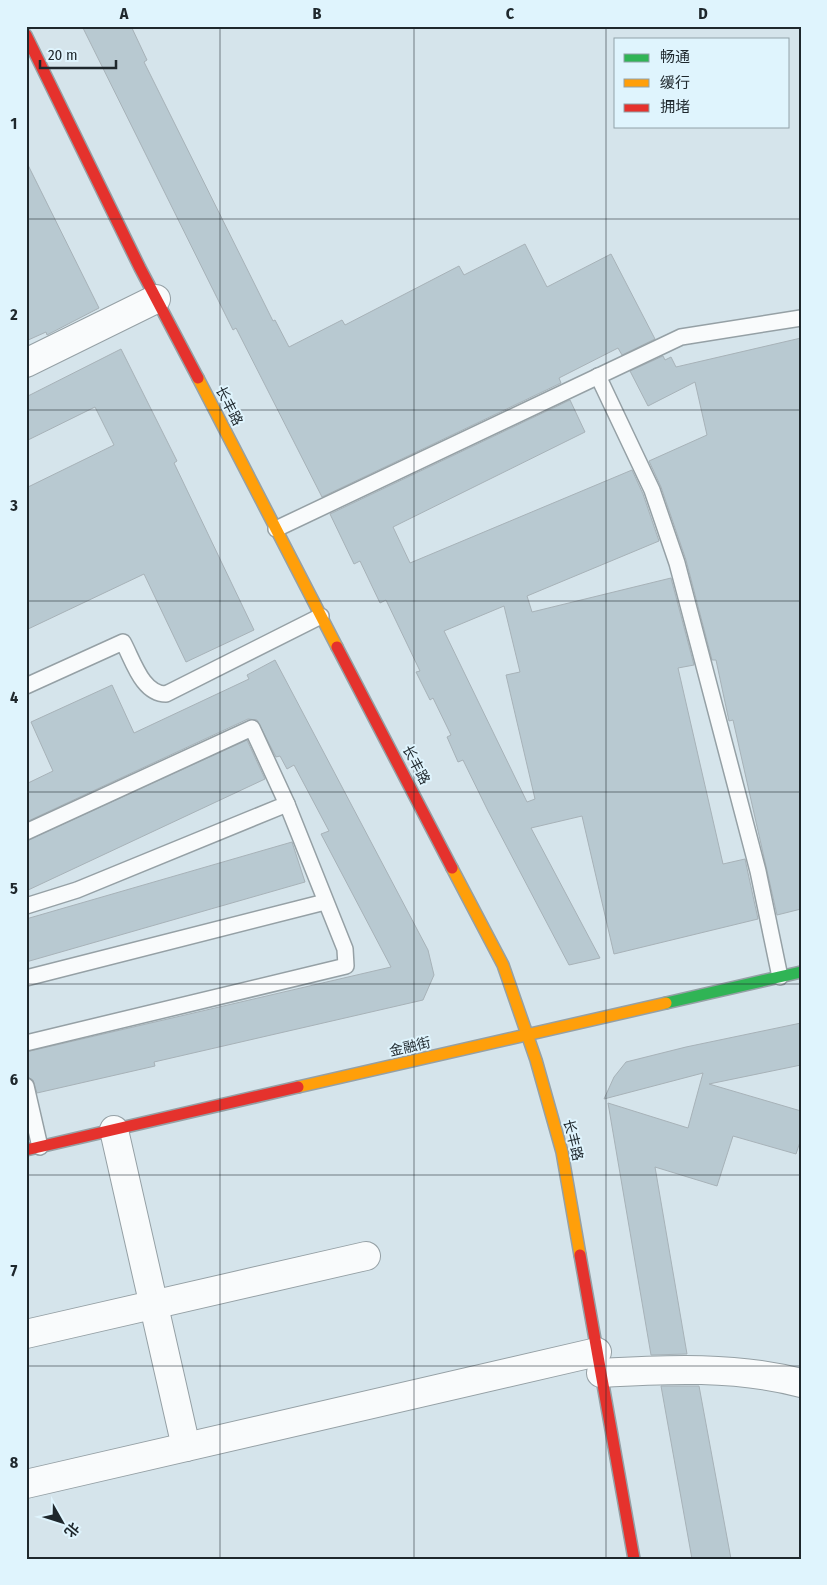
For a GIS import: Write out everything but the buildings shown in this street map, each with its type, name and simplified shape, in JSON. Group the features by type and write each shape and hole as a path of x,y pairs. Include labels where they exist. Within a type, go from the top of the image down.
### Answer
{"street":[{"name":"长丰路","path":"26,35 156,299 503,965 528,1035 562,1152 634,1559"},
{"path":"26,363 156,299"},
{"name":"金融街","path":"33,1149 801,972"},
{"path":"114,1130 186,1447"},
{"path":"26,1334 366,1256"},
{"path":"26,1484 186,1447 599,1362 772,1375 801,1384"}],"lane":[{"path":"276,528 682,337 801,318"},
{"path":"598,376 652,490 677,563 758,872 780,977"},
{"path":"26,686 123,642 148,688 159,694 166,694 321,616"},
{"path":"26,832 252,728 287,804 345,949 346,966 26,1043"},
{"path":"26,906 77,890 287,804"},
{"path":"26,978 325,902"},
{"path":"26,1086 33,1149"}],"traffic: fast":[{"path":"666,1003 801,972"}],"traffic: slow":[{"path":"198,378 337,647"},
{"path":"452,868 503,965 536,1060 562,1152 580,1255"},
{"path":"298,1087 666,1003"}],"traffic: jam":[{"path":"26,35 140,268 198,378"},
{"path":"337,647 452,868"},
{"path":"26,1150 298,1087"},
{"path":"580,1255 634,1559"}]}
